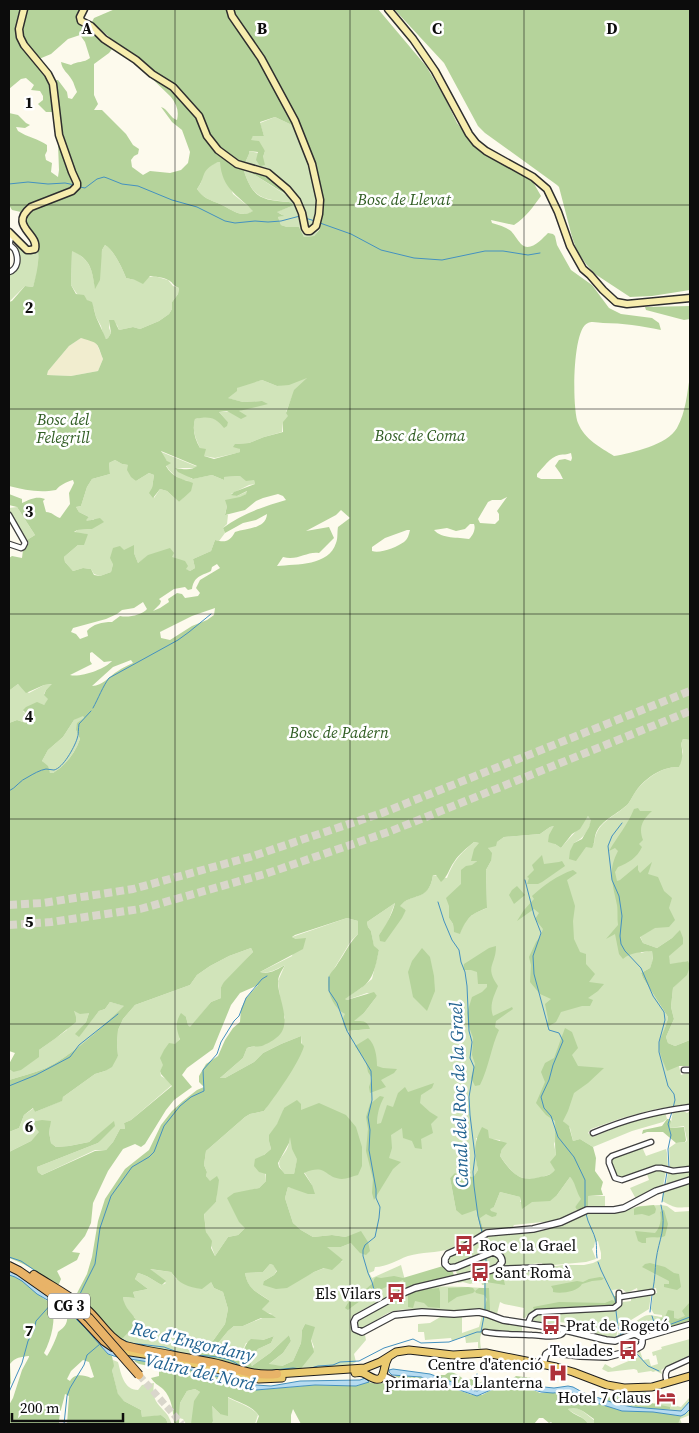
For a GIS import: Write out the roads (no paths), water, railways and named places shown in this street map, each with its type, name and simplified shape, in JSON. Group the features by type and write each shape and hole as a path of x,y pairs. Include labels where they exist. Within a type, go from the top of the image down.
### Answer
{"highway":[{"path":"9,1265 34,1275 72,1303 89,1318 139,1375"},
{"name":"CG 3","path":"9,1265 76,1311 109,1346 124,1351"},
{"name":"CG 3","path":"34,1275 83,1307 115,1340 125,1346 215,1364 254,1375 277,1376"}],"main road":[{"path":"11,234 27,250 35,249 36,244 23,224 23,216 31,207 72,191 78,183 72,172 59,135 53,84 48,74 24,45 20,37 19,29 24,9"},
{"path":"84,9 80,17 81,21 91,26 104,39 173,87 199,116 207,136 218,150 237,164 268,173 287,189 297,201 305,228 307,231 310,231 318,222 320,200 312,164 295,121 261,58 232,16 230,9"},
{"path":"388,9 413,39 435,71 468,134 486,151 533,177 547,189 574,254 583,269 609,297 616,302 626,304 690,298"},
{"path":"352,1371 373,1365 399,1351 409,1350 453,1355 482,1352 543,1364 624,1388 645,1388 690,1375"},
{"name":"CG 3","path":"124,1351 177,1360 249,1378 259,1379 352,1371 361,1372 370,1377"},
{"path":"373,1365 368,1373 370,1377 377,1380 383,1374 386,1362 390,1356"},
{"path":"373,1365 381,1366 383,1374"}],"street":[{"path":"9,272 17,266 15,251 10,244 11,234"},
{"path":"9,515 25,543 21,548 9,544"},
{"path":"684,1070 690,1070"},
{"path":"593,1133 633,1118 690,1107"},
{"path":"650,1142 612,1156 609,1159 615,1178 622,1180 656,1168 673,1170 690,1168"},
{"path":"491,1270 501,1264 502,1258 496,1253 452,1268 444,1262 448,1254 488,1233 533,1230 561,1222 587,1210 624,1208 656,1191 690,1180"},
{"path":"551,1267 491,1270 415,1288 356,1318 354,1327 357,1331 362,1332 394,1315 422,1312 454,1314 483,1312 503,1320 565,1330 612,1341 634,1334 642,1338 690,1324"},
{"path":"528,1323 531,1316 537,1312 614,1308 619,1304 619,1295 652,1292"},
{"path":"485,1332 504,1335 559,1336 565,1330"},
{"path":"543,1364 546,1354 549,1352 580,1356 612,1356 638,1348 642,1343 642,1338"},
{"path":"667,1383 666,1372 690,1359"},
{"path":"383,1374 397,1382"}],"water":[{"path":"9,1271 13,1271 30,1281 44,1294 61,1303 115,1351 120,1358 108,1354 70,1313 37,1294 22,1281 9,1275"},
{"name":"Valira del Nord","path":"125,1354 226,1373 256,1385 271,1386 300,1381 360,1380 365,1378 369,1382 356,1386 315,1385 256,1390 220,1377 174,1366 130,1359"},
{"path":"389,1370 430,1374 477,1391 516,1380 544,1387 573,1387 584,1393 617,1404 633,1407 681,1411 690,1401 690,1409 681,1416 653,1412 622,1411 581,1398 569,1391 541,1392 522,1386 493,1389 477,1396 421,1377 392,1375"}],"waterway":[{"path":"80,187 85,188 97,179 104,177 122,184 138,186 172,200 197,207 225,221 235,223 281,221 300,216"},
{"path":"9,184 28,182 75,185"},
{"path":"305,218 315,221"},
{"path":"320,223 351,234 381,250 414,258 442,260 485,251 503,251 528,255 540,253"},
{"path":"93,708 109,678 178,640 211,614"},
{"path":"9,791 37,772 46,769 54,770 61,766 76,743 79,724 91,711"},
{"path":"622,823 612,836 608,846 612,880 619,896 622,916 621,944 641,968 653,996 664,1012 665,1020 659,1042 659,1052 668,1086 674,1094 673,1108"},
{"path":"525,880 541,933 533,956 534,974 549,1030 559,1033 563,1041 541,1097 544,1108 551,1116 558,1137 574,1157 585,1180 585,1208"},
{"name":"Canal del Roc de la Grael","path":"438,902 452,940 459,950 467,986 469,1031 472,1042 470,1058 474,1067 469,1097 475,1156 473,1172 478,1216 482,1232"},
{"path":"79,1296 95,1264 100,1228 111,1196 132,1167 154,1152 164,1126 180,1106 191,1097 204,1091 203,1070 217,1054 221,1042 239,1016 246,998 262,979 267,976"},
{"path":"329,977 329,991 337,1003 347,1031 371,1071 372,1100 368,1117 370,1130 369,1150 376,1198 380,1207 375,1237 365,1245 363,1256 377,1301"},
{"path":"9,1086 36,1075 70,1057 79,1045 118,1014"},
{"path":"669,1167 668,1149 671,1135 668,1124 672,1112"},
{"path":"665,1184 667,1172"},
{"path":"662,1202 664,1190"},
{"path":"653,1289 656,1260 663,1227 661,1205"},
{"path":"586,1214 596,1241 597,1258"},
{"name":"Canal del Roc de la Grael","path":"484,1239 486,1252"},
{"name":"Canal del Roc de la Grael","path":"486,1256 486,1267"},
{"name":"Rec d'Engordany","path":"9,1257 21,1261 55,1284"},
{"path":"598,1262 616,1304"},
{"name":"Canal del Roc de la Grael","path":"485,1275 485,1310"},
{"path":"650,1312 652,1295"},
{"path":"9,1392 22,1363 36,1321 53,1302"},
{"path":"616,1311 618,1328 621,1334"},
{"name":"Rec d'Engordany","path":"307,1369 340,1362 359,1361 384,1348 413,1339 421,1343 449,1342 481,1332 484,1316"},
{"name":"Rec d'Engordany","path":"652,1316 655,1331"},
{"name":"Rec d'Engordany","path":"616,1337 639,1328 655,1325 666,1326 690,1317"},
{"name":"Rec d'Engordany","path":"108,1328 114,1334"},
{"name":"Rec d'Engordany","path":"117,1337 130,1343 164,1347 183,1354"},
{"path":"64,1424 67,1396 70,1388 84,1365 87,1355 100,1344"},
{"path":"637,1354 648,1366 659,1371"},
{"name":"Rec d'Engordany","path":"189,1355 223,1358 240,1366"},
{"name":"Rec d'Engordany","path":"251,1369 265,1371 301,1369"},
{"name":"Canal del Roc de la Grael","path":"475,1391 477,1374"}],"tunnel":[{"path":"9,905 43,903 133,889 250,857 382,813 690,691"},
{"path":"9,925 51,922 140,909 265,874 391,831 690,711"},
{"path":"139,1375 182,1424"}],"place":[{"name":"Roc e la Grael","path":"464,1245"},
{"name":"Sant Romà","path":"480,1272"},
{"name":"Els Vilars","path":"396,1293"},
{"name":"Prat de Rogetó","path":"551,1325"},
{"name":"Teulades","path":"628,1350"},
{"name":"Centre d'atenció primaria La Llanterna","path":"558,1373"},
{"name":"Hotel 7 Claus","path":"666,1397"}],"park label":[{"name":"Bosc de Llevat","path":"404,199"},
{"name":"Bosc del Felegrill","path":"63,428"},
{"name":"Bosc de Coma","path":"420,435"},
{"name":"Bosc de Padern","path":"339,732"}]}
